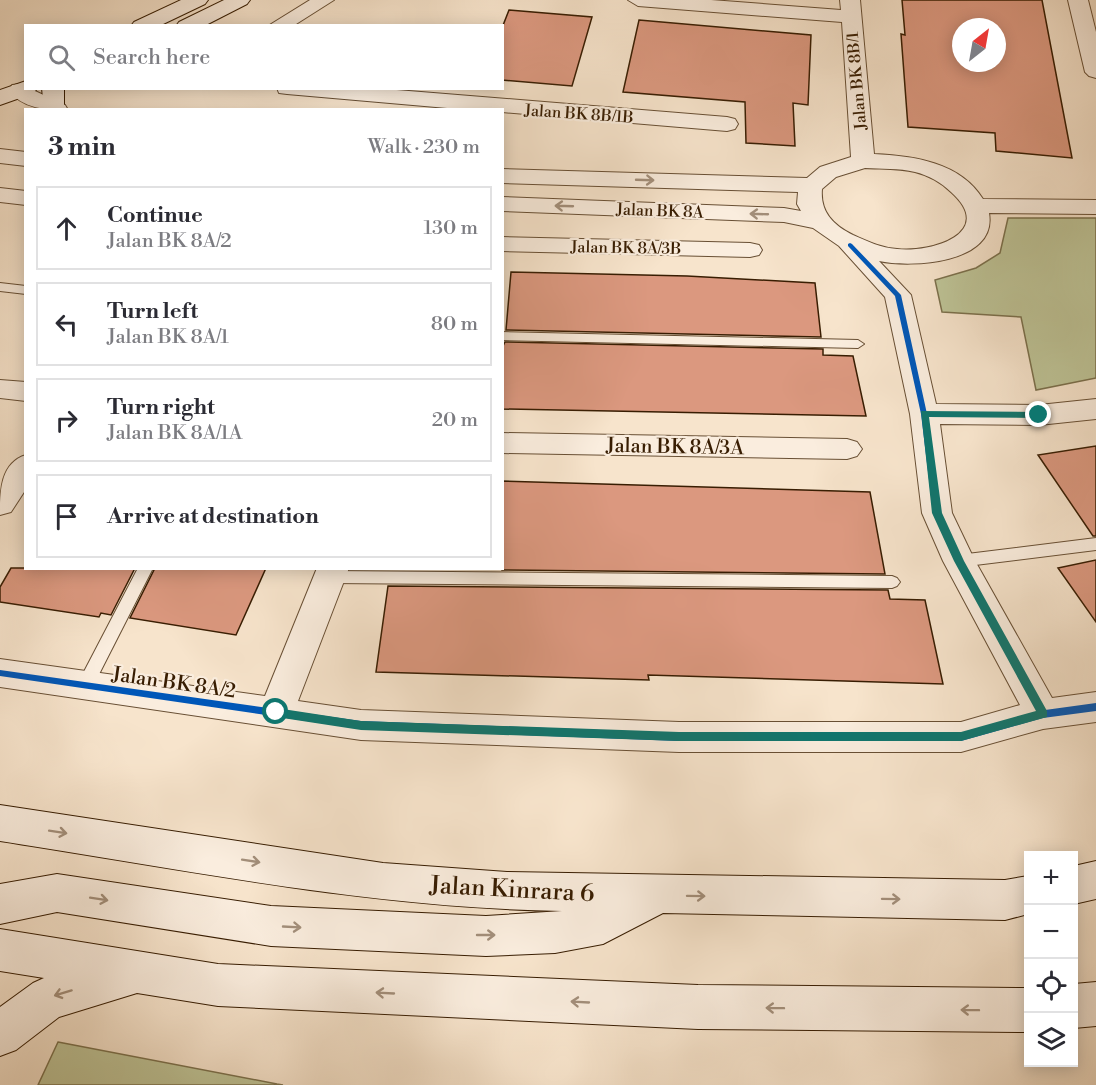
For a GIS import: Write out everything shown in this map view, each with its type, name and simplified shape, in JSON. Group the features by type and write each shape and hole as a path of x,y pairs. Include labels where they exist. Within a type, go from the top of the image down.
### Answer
{"main road":[{"path":"145,24 198,0"},
{"path":"190,24 240,0"},
{"name":"Jalan Kinrara 6","path":"0,823 383,882 507,891 1005,900 1024,896"},
{"path":"1078,884 1096,880"},
{"path":"0,904 36,895 57,893 271,926 486,936 555,933 603,924 657,895"},
{"path":"2,949 218,985 698,1007 1024,1010"},
{"path":"0,1034 48,998 140,972"},
{"path":"1078,1006 1096,1004"}],"street":[{"path":"282,24 324,0"},
{"path":"638,0 850,9"},
{"path":"1078,0 1091,36 1096,72"},
{"name":"Jalan BK 8B/1","path":"850,9 863,161"},
{"path":"28,90 55,102"},
{"name":"Jalan BK 8B/1B","path":"311,90 727,124"},
{"path":"0,156 24,159"},
{"path":"863,161 898,162 933,171 962,186 978,206 980,220 976,233 964,244 946,252 924,257 898,257 850,245 831,234 817,222 810,209 809,197 813,185 832,170 863,161"},
{"name":"Jalan BK 8A","path":"504,176 813,185"},
{"path":"0,195 24,198"},
{"name":"Jalan BK 8A","path":"504,204 784,215 817,222"},
{"path":"978,206 1096,207"},
{"name":"Jalan BK 8A/3B","path":"504,244 750,250"},
{"path":"850,245 898,295 924,414 937,513 959,561 1043,714"},
{"path":"898,295 924,257"},
{"path":"0,389 24,392"},
{"path":"924,414 1039,415 1096,410"},
{"name":"Jalan BK 8A/3A","path":"504,443 847,449"},
{"path":"0,504 24,468"},
{"path":"276,712 331,573"},
{"name":"Jalan BK 8A/2","path":"0,673 84,687 361,725 679,737 961,737 1043,714 1096,707"}],"lane":[{"path":"0,287 24,290"},
{"path":"504,336 858,344"},
{"path":"959,561 1096,544"},
{"path":"84,687 145,570"},
{"path":"331,573 892,582"}],"green space":[{"path":"1008,218 1096,218 1096,378 1036,390 1021,317 942,312 935,280 976,268 1000,253"},
{"path":"58,1042 277,1084 283,1085 38,1085"}],"building":[{"path":"902,0 1042,0 1072,158 996,151 995,133 908,127 901,34 905,35"},
{"path":"509,10 592,17 572,86 504,80 504,24"},
{"path":"639,20 811,35 808,105 793,103 795,146 746,143 745,102 623,92"},
{"path":"511,272 687,276 815,283 821,337 506,330"},
{"path":"505,342 823,349 823,355 853,356 866,416 504,409"},
{"path":"1096,446 1096,536 1093,536 1038,455"},
{"path":"504,481 870,492 885,574 502,570 504,570"},
{"path":"1096,560 1096,622 1058,568"},
{"path":"11,568 134,570 111,615 101,613 99,617 0,602 0,587"},
{"path":"154,570 265,570 236,635 130,618"},
{"path":"388,586 888,590 890,599 925,600 943,684 648,675 649,680 376,672"}],"cycle path":[{"path":"850,245 898,295 924,414 937,513 959,561 1043,714"},
{"path":"0,673 361,725 679,737 961,737 1043,714 1096,707"}],"route":[{"path":"276,712 361,725 679,737 961,737 1043,714 959,561 937,513 924,414 1039,415"}]}
